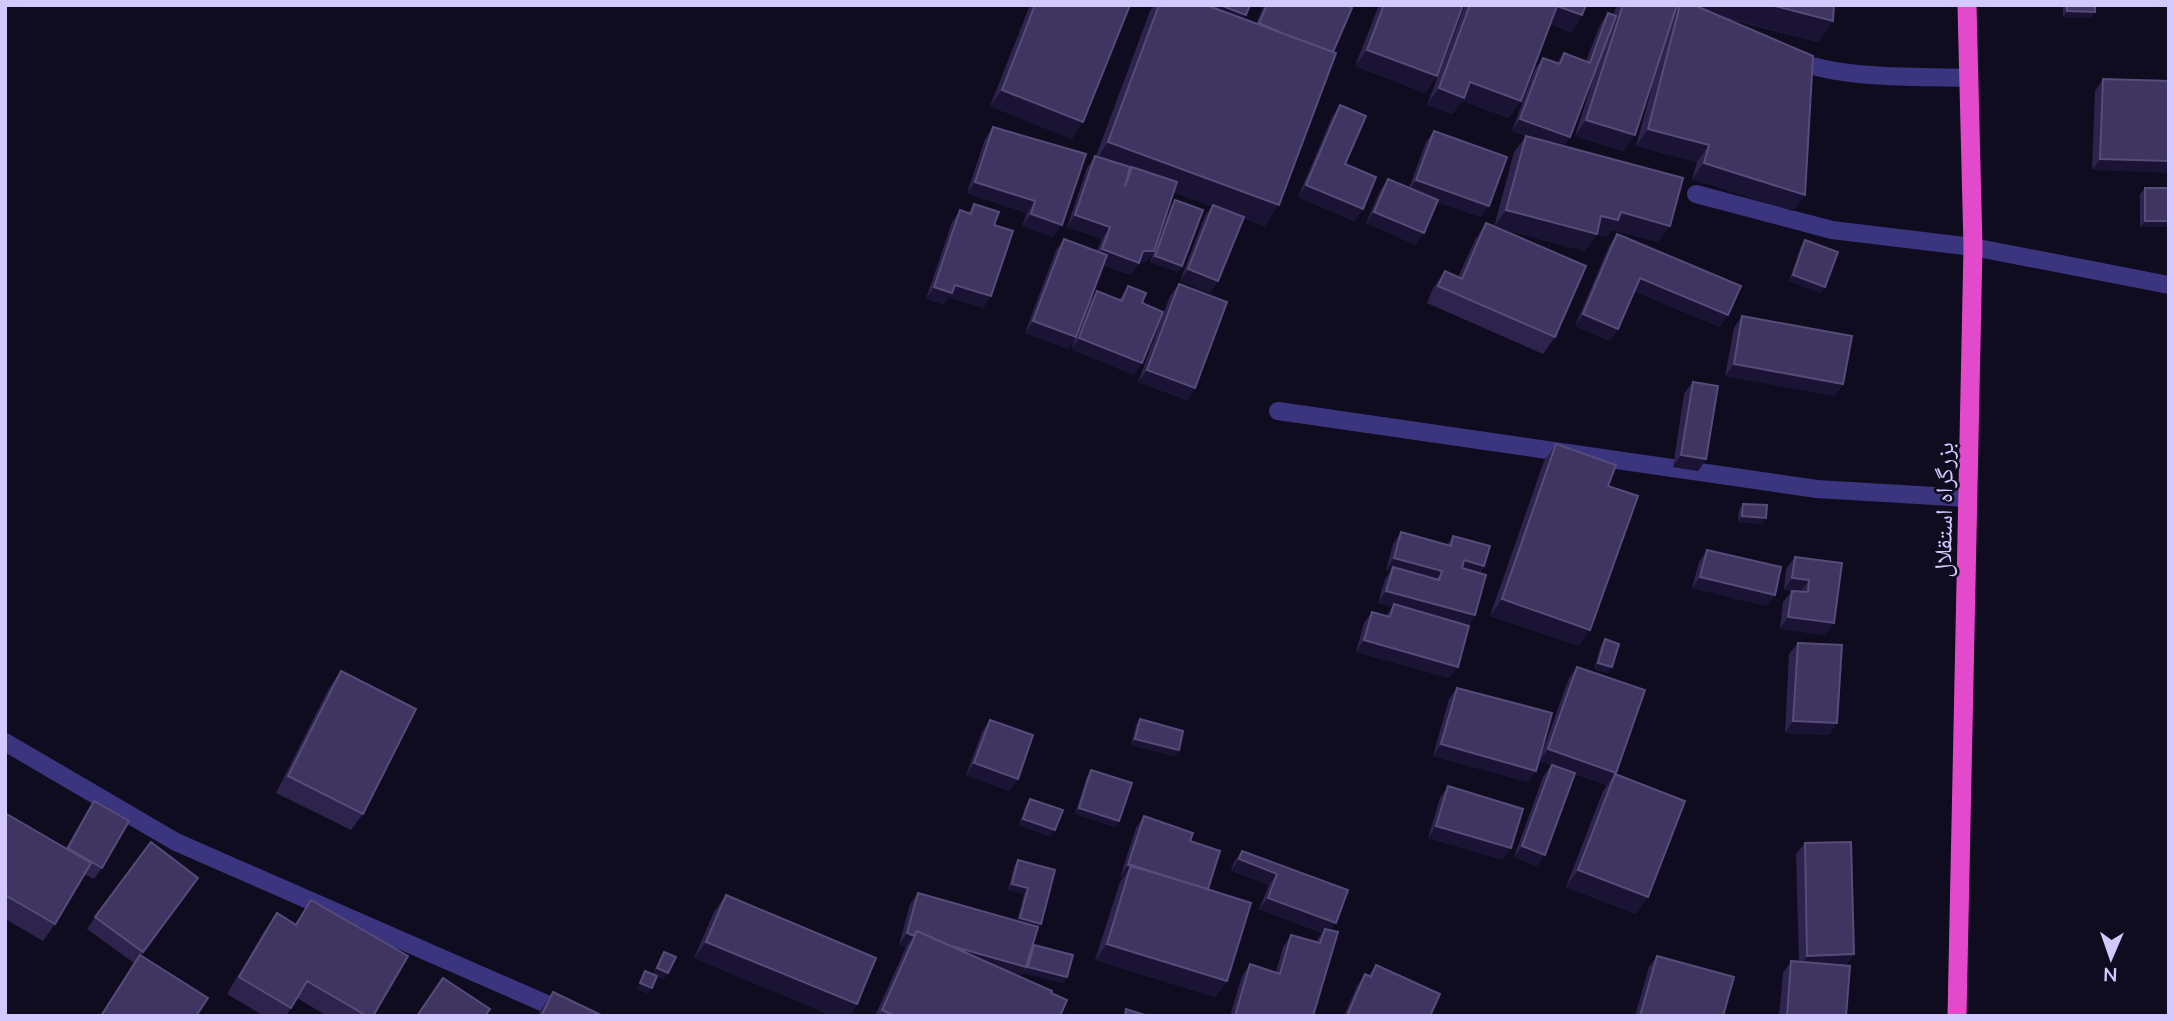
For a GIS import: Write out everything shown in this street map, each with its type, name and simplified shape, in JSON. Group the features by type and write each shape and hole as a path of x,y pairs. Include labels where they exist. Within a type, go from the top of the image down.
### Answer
{"highway":[{"name":"بزرگراه استقلال","path":"1957,1016 1973,247 1967,5"}],"street":[{"path":"1778,54 1802,63 1864,74 1969,78"},
{"path":"1696,194 1832,230 1973,247 2169,285"},
{"path":"1278,411 1816,489 1968,498"},
{"path":"5,742 176,842 574,1016"}],"building":[{"path":"1035,5 1130,5 1083,122 1002,90"},
{"path":"1159,5 1206,5 1336,53 1279,205 1108,142"},
{"path":"1220,5 1250,5 1246,15"},
{"path":"1267,5 1346,5 1352,8 1333,52 1259,23"},
{"path":"1384,5 1463,5 1437,76 1367,50"},
{"path":"1470,5 1586,5 1582,15 1557,6 1521,101 1470,82 1464,98 1439,88"},
{"path":"1623,5 1677,5 1635,135 1586,120"},
{"path":"1680,5 1694,5 1813,56 1805,195 1704,163 1709,145 1648,129"},
{"path":"1771,5 1834,5 1833,21"},
{"path":"2067,5 2095,5 2095,12 2067,11"},
{"path":"1608,13 1616,16 1570,137 1520,119 1543,58 1560,64 1564,53 1590,63"},
{"path":"2103,79 2169,81 2169,161 2100,159"},
{"path":"1340,105 1366,116 1345,164 1376,177 1363,209 1306,185"},
{"path":"993,127 1086,154 1062,225 1031,214 1035,201 975,182"},
{"path":"1434,131 1507,157 1489,206 1416,180"},
{"path":"1526,136 1683,178 1670,226 1621,212 1618,220 1601,216 1597,234 1506,210"},
{"path":"1095,156 1130,167 1125,187 1132,167 1177,182 1154,251 1143,251 1139,263 1102,249 1110,227 1075,215"},
{"path":"1388,179 1438,200 1424,233 1374,212"},
{"path":"2145,188 2169,188 2169,221 2145,221"},
{"path":"1175,200 1203,210 1182,266 1155,256"},
{"path":"974,204 999,212 994,225 1013,231 991,296 955,285 952,293 934,287 960,210 971,214"},
{"path":"1213,205 1244,217 1218,281 1188,269"},
{"path":"1486,223 1586,266 1555,337 1438,286 1445,271 1462,279"},
{"path":"1617,234 1741,286 1728,315 1640,278 1618,329 1583,314"},
{"path":"1064,239 1107,255 1076,337 1033,321"},
{"path":"1805,240 1838,252 1825,287 1793,275"},
{"path":"1179,284 1227,302 1195,388 1147,370"},
{"path":"1128,286 1146,293 1142,303 1163,312 1142,363 1079,338 1097,291 1122,301"},
{"path":"1742,316 1852,336 1843,384 1734,364"},
{"path":"1693,382 1718,386 1706,459 1681,455"},
{"path":"1556,444 1616,465 1608,486 1638,496 1590,630 1502,599"},
{"path":"1743,504 1767,505 1766,518 1742,516"},
{"path":"1401,532 1451,546 1453,536 1490,546 1484,566 1464,560 1462,568 1486,575 1475,615 1386,591 1393,567 1439,580 1442,571 1394,558"},
{"path":"1707,550 1781,567 1775,595 1700,577"},
{"path":"1795,557 1842,563 1834,623 1788,617 1792,591 1808,592 1809,580 1792,578"},
{"path":"1394,604 1469,626 1458,667 1364,640 1372,612 1390,617"},
{"path":"1605,639 1619,644 1612,667 1598,663"},
{"path":"1798,643 1842,645 1837,723 1793,721"},
{"path":"1577,667 1645,690 1616,773 1548,749"},
{"path":"341,671 416,709 363,814 288,776"},
{"path":"1457,688 1552,713 1536,771 1441,744"},
{"path":"1140,719 1183,731 1179,750 1135,739"},
{"path":"990,720 1033,735 1018,779 974,763"},
{"path":"1552,765 1575,773 1545,855 1522,846"},
{"path":"1091,770 1132,783 1119,821 1079,808"},
{"path":"1615,774 1685,801 1648,897 1578,870"},
{"path":"1448,786 1523,809 1511,848 1436,826"},
{"path":"1030,799 1063,810 1055,830 1023,819"},
{"path":"94,801 129,821 102,868 68,848"},
{"path":"5,813 91,863 55,924 5,895"},
{"path":"1144,816 1193,833 1190,841 1220,851 1208,889 1128,865"},
{"path":"151,842 198,878 143,952 95,917"},
{"path":"1851,842 1854,954 1807,956 1805,843"},
{"path":"1242,851 1348,890 1336,923 1268,898 1277,874 1239,859"},
{"path":"1018,860 1055,870 1041,924 1020,918 1028,888 1012,884"},
{"path":"1131,865 1251,903 1227,981 1107,944"},
{"path":"918,893 1038,927 1026,967 948,945 917,931 914,936 907,933"},
{"path":"726,895 876,958 857,1004 706,942"},
{"path":"311,900 408,956 373,1016 367,1016 307,981 291,1008 239,977 277,913 296,925"},
{"path":"1325,929 1338,932 1313,1016 1235,1016 1250,964 1280,974 1291,935 1320,943"},
{"path":"917,931 1052,991 1051,993 1067,1000 1060,1016 895,1016 882,1010"},
{"path":"1034,945 1073,955 1067,977 1028,967"},
{"path":"664,952 676,957 668,973 657,968"},
{"path":"140,955 208,998 196,1016 101,1016"},
{"path":"1657,956 1734,977 1723,1016 1640,1016"},
{"path":"1791,961 1850,966 1846,1016 1787,1016"},
{"path":"1376,965 1440,994 1430,1016 1347,1016 1365,974 1371,977"},
{"path":"645,971 657,976 652,988 640,983"},
{"path":"443,978 490,1009 485,1016 417,1016"},
{"path":"553,992 603,1016 541,1016"},
{"path":"1126,1009 1148,1016 1125,1016"}]}
